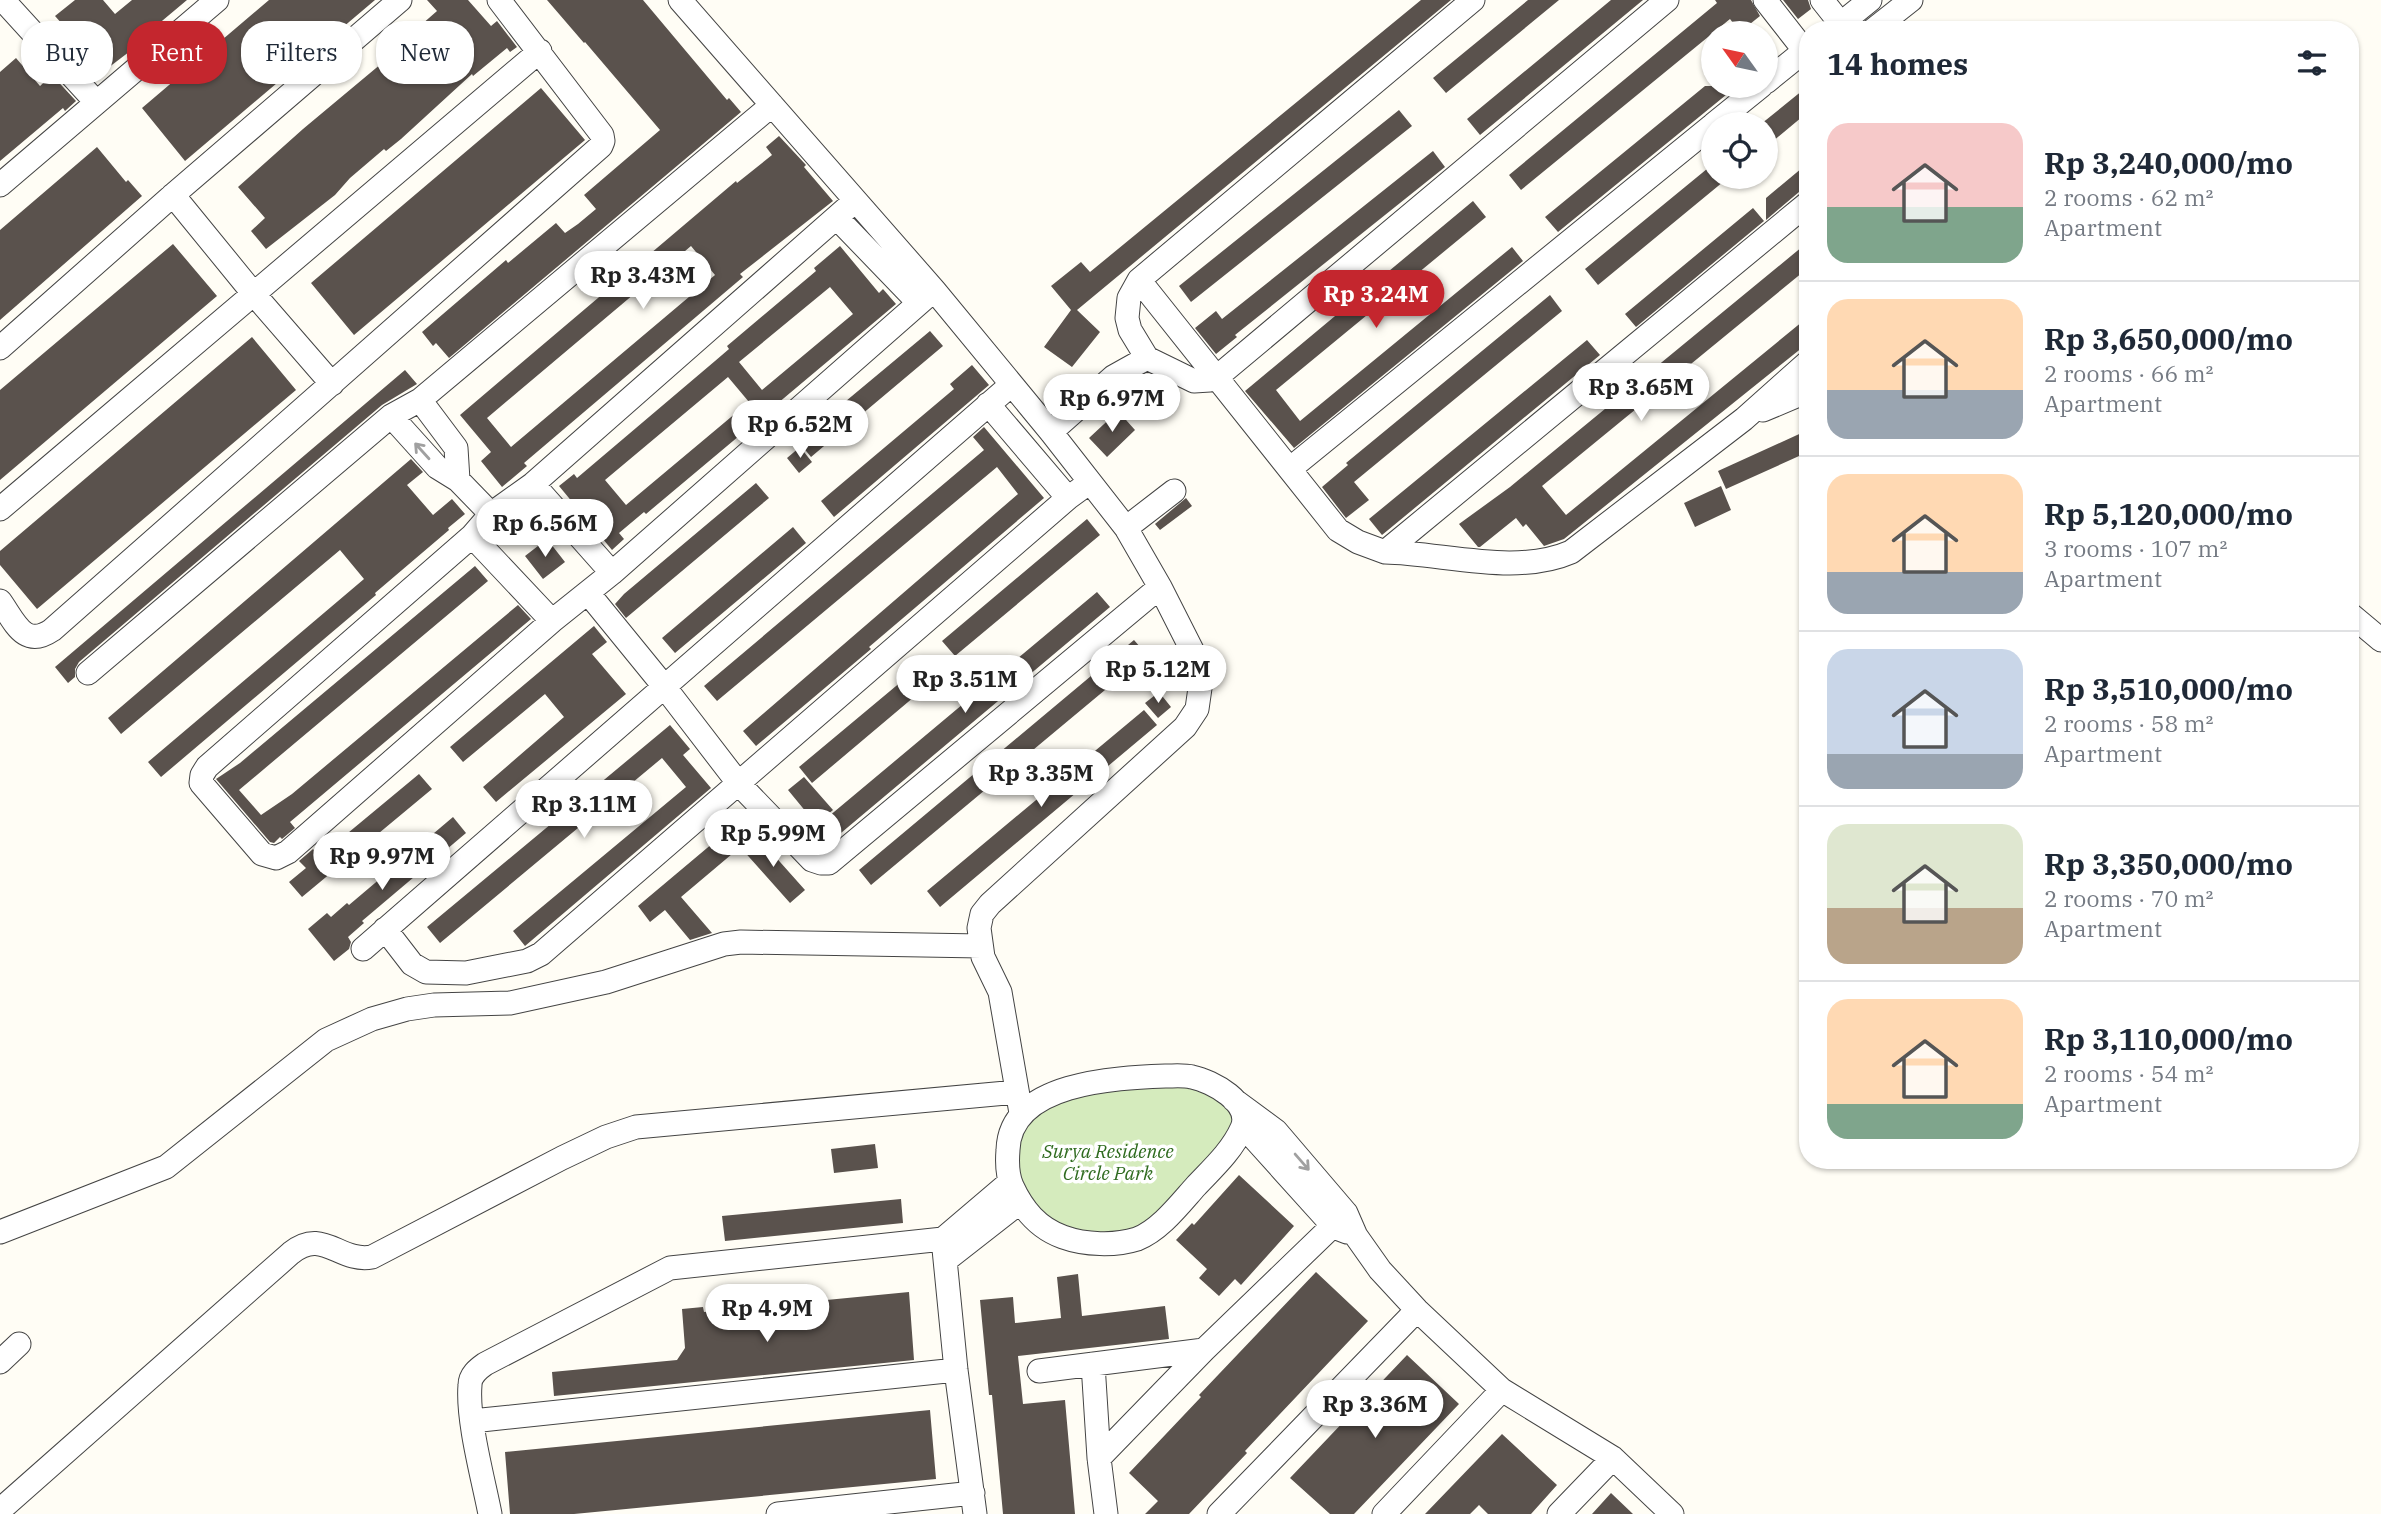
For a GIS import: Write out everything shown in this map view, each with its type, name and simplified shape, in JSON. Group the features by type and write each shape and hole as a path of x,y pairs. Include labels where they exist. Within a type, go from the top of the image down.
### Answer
{"street":[{"path":"0,185 217,0"},
{"path":"0,348 400,0"},
{"path":"0,601 23,633 31,638 42,637 601,146 602,135 499,0"},
{"path":"680,0 855,201 926,296"},
{"path":"1473,0 1139,280 1129,298 1127,318 1130,330 1147,358 1194,381 1217,377 1667,0"},
{"path":"1765,0 1799,42"},
{"path":"1822,0 1834,21"},
{"path":"1844,21 1870,0"},
{"path":"1884,21 1911,0"},
{"path":"3,2 96,102"},
{"path":"0,509 540,51"},
{"path":"1778,73 1799,56"},
{"path":"1728,112 1746,98"},
{"path":"88,673 391,416 420,400 772,105"},
{"path":"1291,468 1701,134"},
{"path":"173,195 332,384"},
{"path":"855,201 533,484 491,514 472,536 207,767 201,783 262,854 276,858 288,852 552,621 612,573 926,296"},
{"path":"1385,552 1799,210"},
{"path":"837,218 926,296 1011,385 1051,432 1126,528 1199,664 1200,688 1196,709 1185,727 982,914 979,929 982,951 1000,992 1019,1103 1008,1143 1007,1166 1015,1192 1024,1210 1045,1229 1063,1237 1084,1242 1120,1242 1135,1239 1149,1233 1186,1197 1231,1146 1257,1131"},
{"path":"1139,280 1338,530 1358,542 1385,552 1409,552 1479,561 1526,562 1560,557 1571,552 1744,419 1799,370"},
{"path":"1051,432 1112,377 1147,358"},
{"path":"363,949 663,685 1011,385"},
{"path":"1744,419 1799,395"},
{"path":"420,400 456,448 458,480"},
{"path":"988,404 1068,498"},
{"path":"391,416 437,467 458,480 491,514"},
{"path":"385,929 412,964 426,972 466,973 527,961 541,954 1068,498 1090,482"},
{"path":"533,484 612,573"},
{"path":"1126,528 1174,491"},
{"path":"472,536 552,621"},
{"path":"588,593 739,784 812,860 829,863 1160,587"},
{"path":"2359,622 2381,640"},
{"path":"0,1232 166,1167 326,1040 372,1019 434,1005 510,1003 606,982 724,944 741,942 982,951"},
{"path":"0,1510 291,1253 307,1242 322,1244 356,1257 372,1257 562,1158 606,1137 636,1127 1034,1104 1074,1086 1140,1077 1191,1076 1206,1081 1234,1100 1257,1131 1356,1236 1380,1270 1417,1310 1502,1390 1613,1458 1672,1514"},
{"path":"490,1514 472,1421 469,1383 475,1372 485,1363 661,1271 677,1267 944,1250 1015,1192"},
{"path":"1099,1458 1204,1350 1340,1220"},
{"path":"778,1514 974,1504 956,1370 944,1250"},
{"path":"1219,1514 1417,1310"},
{"path":"0,1362 19,1344"},
{"path":"1039,1371 1204,1350"},
{"path":"1093,1364 1099,1458 1106,1514"},
{"path":"472,1421 956,1370"},
{"path":"1384,1514 1502,1390"},
{"path":"1559,1514 1613,1458"}],"green space":[{"name":"Surya Residence Circle Park","path":"1206,1081 1243,1126 1135,1239 1045,1229 1007,1166 1008,1143 1058,1091"}],"building":[{"path":"75,0 103,0 115,14 132,0 187,0 162,21 127,21 127,53 113,64 113,21 59,21 55,16"},
{"path":"269,0 375,0 350,21 244,21"},
{"path":"427,0 468,0 491,26 497,21 517,47 510,52 507,48 474,75 474,21 426,21 437,11"},
{"path":"547,0 643,0 727,100 729,98 741,112 449,358 436,343 433,346 422,332 506,260 508,263 556,223 565,233 596,209 584,195 660,130"},
{"path":"1421,0 1451,0 1077,310 1100,332 1072,367 1044,347 1071,310 1051,286 1081,262 1090,272"},
{"path":"1528,0 1559,0 1446,93 1433,78"},
{"path":"1611,0 1643,0 1480,135 1467,119"},
{"path":"1715,0 1751,0 1760,16 1754,21 1701,21 1701,43 1521,190 1509,175 1717,3"},
{"path":"1783,0 1808,0 1811,9 1798,19"},
{"path":"241,24 241,84 276,84 185,161 142,108 170,84 227,84 227,36"},
{"path":"16,58 21,64 21,84 60,84 76,101 65,111 63,108 0,161 0,72"},
{"path":"376,68 376,84 461,84 401,139 386,151 384,149 350,178 335,195 266,249 251,231 265,218 238,187 357,84 362,84 362,80"},
{"path":"541,88 585,140 354,335 311,283"},
{"path":"1701,89 1701,98 1722,98 1705,112 1701,112 1701,115 1558,232 1545,217"},
{"path":"1799,93 1799,120 1778,137 1778,112 1776,112"},
{"path":"1399,110 1412,126 1191,302 1179,286"},
{"path":"779,136 806,165 804,167 833,201 740,274 743,277 524,463 527,466 502,487 481,461 491,452 460,415 736,181 737,183 772,155 766,147","holes":["691,246 715,275 511,447 487,418"]},
{"path":"97,147 126,182 128,180 142,196 0,320 0,230"},
{"path":"1433,151 1445,167 1235,335 1237,337 1216,354 1195,328 1216,311 1222,319"},
{"path":"1799,170 1799,192 1766,220 1766,198"},
{"path":"1701,174 1701,189 1714,189 1598,285 1585,269"},
{"path":"1473,201 1486,217 1276,390 1300,421 1512,247 1523,261 1294,448 1245,391"},
{"path":"1753,208 1764,221 1636,327 1625,314"},
{"path":"173,244 217,296 0,480 0,390"},
{"path":"840,246 879,293 883,289 896,304 646,514 644,512 619,533 624,539 612,550 559,486 574,474 577,478 715,361 729,349 727,346 816,271 814,268","holes":["830,287 853,314 762,390 739,362","728,377 749,402 626,505 605,480"]},
{"path":"1799,249 1799,275 1542,486 1566,515 1799,324 1799,350 1564,539 1544,546 1526,524 1523,527 1516,518 1478,547 1459,524 1510,487"},
{"path":"1550,295 1562,311 1354,482 1369,500 1346,518 1322,487 1348,465 1346,463"},
{"path":"930,331 943,346 811,457 798,441"},
{"path":"252,337 296,390 37,609 0,565 0,551"},
{"path":"1587,340 1600,355 1382,535 1369,519"},
{"path":"972,365 989,385 834,517 821,501 954,389 950,384"},
{"path":"405,370 417,384 382,405 79,662 75,677 68,683 55,667"},
{"path":"1118,411 1135,430 1107,457 1089,438"},
{"path":"984,427 1044,498 756,746 743,731 1018,494 997,467 717,701 704,686 984,450 973,437"},
{"path":"1799,434 1799,456 1726,489 1718,471"},
{"path":"800,447 812,462 799,473 787,458"},
{"path":"411,459 423,472 407,485 433,515 452,499 465,514 375,593 376,595 161,777 148,762 364,579 340,550 121,734 108,718"},
{"path":"756,483 769,498 626,618 615,604 624,594"},
{"path":"1721,486 1731,510 1695,527 1684,503"},
{"path":"1186,498 1192,506 1160,530 1155,524"},
{"path":"1087,519 1100,535 955,656 942,641"},
{"path":"793,527 806,543 675,653 662,638"},
{"path":"547,539 565,562 543,579 525,556"},
{"path":"475,566 488,581 239,790 261,815 292,794 518,605 531,619 290,822 295,828 282,839 280,837 274,843 270,842 216,779 240,763"},
{"path":"1097,592 1110,607 835,838 822,822"},
{"path":"594,626 607,642 592,654 626,694 496,802 483,787 564,717 545,694 463,762 450,747"},
{"path":"1134,640 1147,655 871,885 859,870"},
{"path":"914,671 927,686 812,783 799,767"},
{"path":"1159,692 1171,707 1158,718 1145,703"},
{"path":"1144,710 1157,725 940,907 927,891"},
{"path":"670,725 690,749 683,755 711,788 525,946 513,931 686,787 662,758 440,943 427,927"},
{"path":"419,774 432,789 302,897 289,882 306,868 299,861 313,849 319,857"},
{"path":"804,777 833,810 816,824 788,790"},
{"path":"453,817 466,833 362,921 364,923 348,937 351,942 349,949 334,961 308,929 327,913 331,917 347,903 349,905"},
{"path":"738,822 751,838 681,897 712,933 690,940 665,910 650,922 638,906"},
{"path":"756,835 805,890 790,903 741,848"},
{"path":"875,1144 878,1168 834,1173 831,1149"},
{"path":"1239,1175 1294,1226 1241,1285 1235,1279 1219,1296 1199,1278 1207,1269 1176,1240 1192,1223 1194,1225"},
{"path":"901,1199 903,1223 725,1241 722,1216"},
{"path":"1316,1272 1368,1321 1189,1514 1145,1514 1158,1501 1129,1473"},
{"path":"1078,1274 1082,1316 1165,1306 1169,1339 1018,1356 1023,1404 1065,1400 1075,1514 1003,1514 980,1300 1013,1297 1015,1323 1061,1318 1057,1277"},
{"path":"909,1292 914,1360 554,1396 552,1372 677,1360 685,1348 682,1309 703,1307 704,1312"},
{"path":"1407,1355 1459,1404 1354,1514 1330,1514 1290,1478"},
{"path":"930,1410 936,1479 574,1514 510,1514 505,1452"},
{"path":"1502,1434 1557,1485 1531,1514 1488,1514 1479,1505 1470,1514 1425,1514"},
{"path":"1611,1493 1633,1514 1592,1514"}]}
